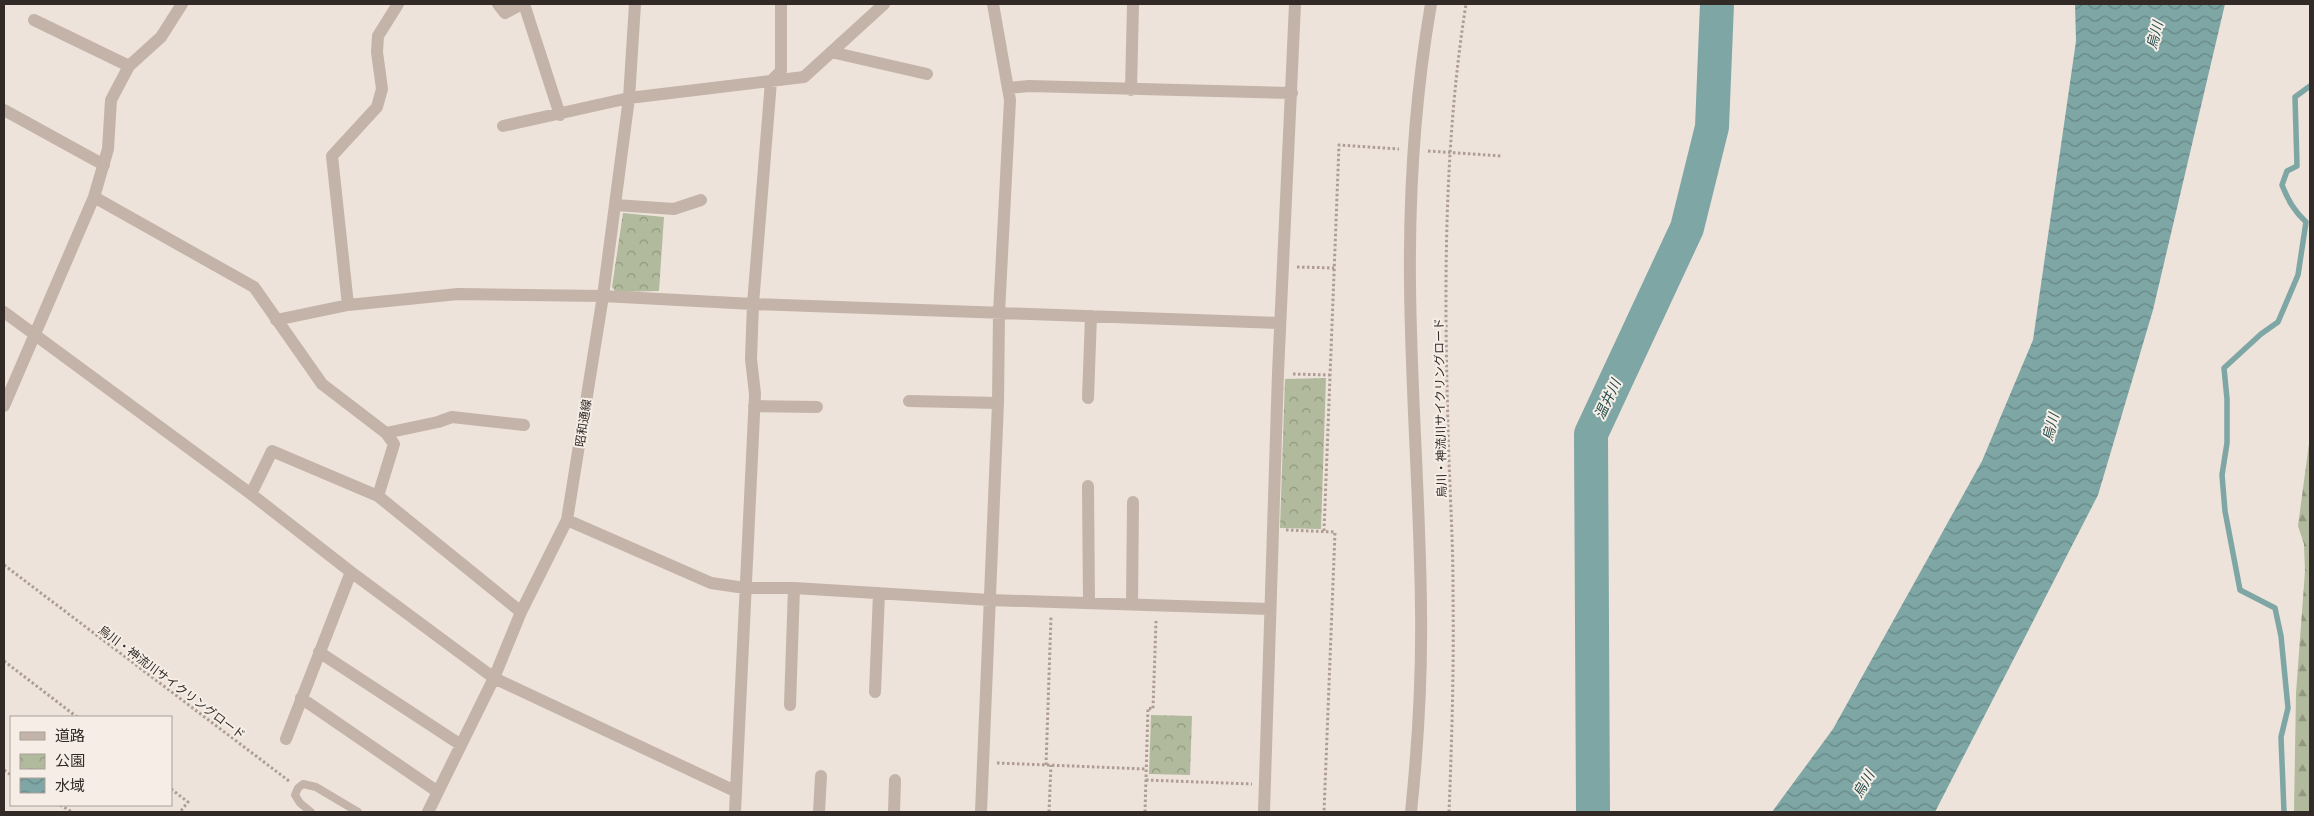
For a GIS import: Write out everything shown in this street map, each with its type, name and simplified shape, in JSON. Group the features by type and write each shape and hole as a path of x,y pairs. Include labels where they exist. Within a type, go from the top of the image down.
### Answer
{"street":[{"path":"4,406 94,197 108,149 111,100 129,66 161,37 182,4"},
{"path":"348,305 332,156 377,107 382,89 377,52 378,36 398,4"},
{"path":"498,4 505,13 523,4 560,115"},
{"name":"昭和通線","path":"428,812 494,678 521,612 567,520 603,296 615,205 629,98 635,4"},
{"path":"734,812 754,406 751,359 753,304 771,82 781,71 781,4"},
{"path":"503,126 560,115 629,98 804,77 884,4"},
{"path":"981,812 998,403 999,312 1010,100 993,4"},
{"path":"1132,90 1133,4"},
{"path":"1264,812 1278,373 1292,93 1294,4"},
{"path":"1411,812 1419,723 1421,609 1410,283 1411,220 1418,96 1431,4"},
{"path":"34,20 129,66"},
{"path":"831,52 927,74"},
{"path":"1008,88 1029,86 1292,93"},
{"path":"4,110 104,166"},
{"path":"94,197 254,287 322,384 386,433 394,444 378,496"},
{"path":"615,205 674,209 701,200"},
{"path":"276,320 348,305 458,294 603,296 753,304 1280,323"},
{"path":"4,312 251,494 351,572 494,678 735,791"},
{"path":"1088,398 1091,316"},
{"path":"909,401 998,403"},
{"path":"754,406 817,407"},
{"path":"386,433 438,422 452,417 524,425"},
{"path":"251,494 272,451 378,496 521,612"},
{"path":"1088,486 1089,603"},
{"path":"1132,604 1133,502"},
{"path":"567,520 711,583 745,588 794,588 990,600 1270,608"},
{"path":"286,739 351,572"},
{"path":"790,705 794,588"},
{"path":"875,692 878,593"},
{"path":"319,652 461,746"},
{"path":"301,698 438,792"},
{"path":"819,812 820,776"},
{"path":"894,812 895,780"}],"lane":[{"path":"311,812 300,803 295,795 298,788 303,784 316,787 358,812"}],"path":[{"name":"烏川・神流川サイクリングロード","path":"1449,812 1453,598 1446,331 1446,245 1450,152 1459,52 1466,4"},
{"path":"1324,531 1338,145 1404,150"},
{"path":"1422,150 1502,156"},
{"path":"1283,267 1334,268"},
{"path":"1278,373 1330,375"},
{"path":"1273,530 1335,532 1324,812"},
{"name":"烏川・神流川サイクリングロード","path":"4,565 298,788"},
{"path":"1049,812 1048,765 1052,602"},
{"path":"1145,812 1148,708 1153,709 1156,605"},
{"path":"4,661 76,716"},
{"path":"996,772 996,763 1146,769"},
{"path":"1146,780 1265,784"},
{"path":"172,790 188,802 180,812"}],"green space":[{"path":"623,213 664,217 659,291 616,292 612,287"},
{"path":"1326,378 1321,529 1280,528 1285,379"},
{"path":"2310,436 2310,812 2294,812 2296,693 2305,571 2304,544 2298,526"},
{"path":"1151,715 1192,716 1190,775 1149,774"}],"water":[{"name":"烏川","path":"2075,4 2225,4 2153,310 2098,495 1935,812 1772,812 1833,729 1982,461 2033,340 2076,41"}],"waterway":[{"name":"温井川","path":"1593,812 1591,434 1687,228 1712,127 1717,4"},
{"path":"2284,812 2281,737 2288,708 2281,636 2275,608 2240,590 2225,511 2222,475 2227,443 2227,399 2224,368 2261,334 2278,322 2298,275 2306,222 2292,205 2282,185 2287,171 2297,166 2295,97 2310,86"}]}
